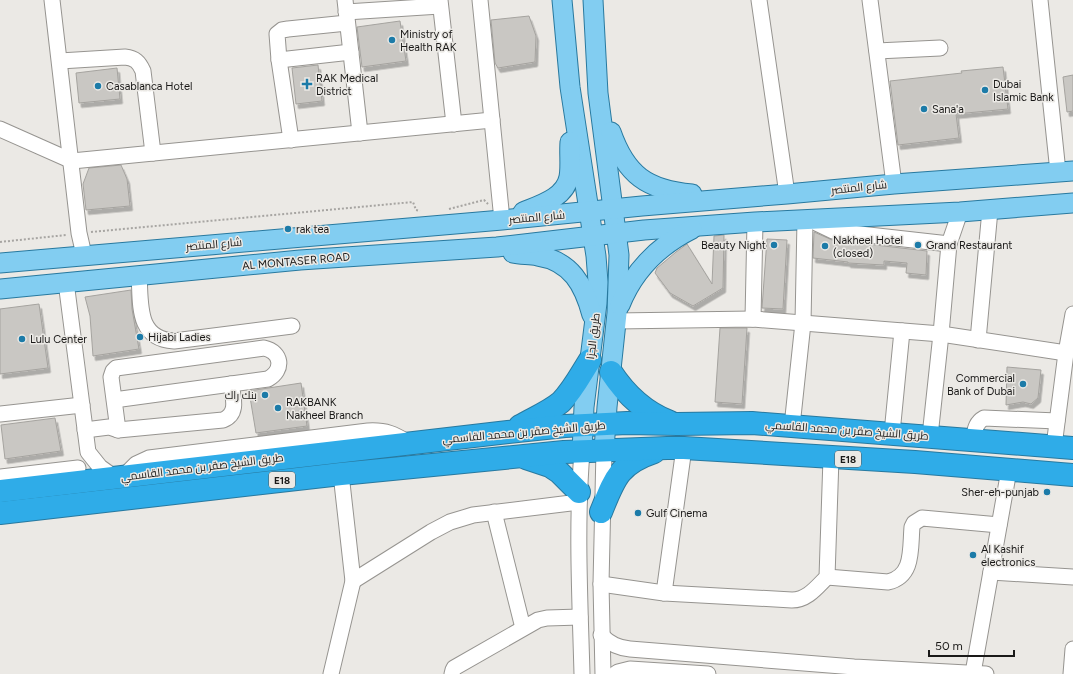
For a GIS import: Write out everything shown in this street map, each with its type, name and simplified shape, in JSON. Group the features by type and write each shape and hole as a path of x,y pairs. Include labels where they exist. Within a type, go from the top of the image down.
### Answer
{"highway":[{"path":"508,432 550,410 561,402 570,392 590,360"},
{"path":"611,372 635,401 652,414 677,424"},
{"name":"طريق الشيخ صقر بن محمد القاسمي","path":"0,491 508,432 584,425 627,423 752,423 1064,447"},
{"path":"601,512 619,472 624,467 635,460 676,448"},
{"name":"طريق الشيخ صقر بن محمد القاسمي","path":"0,513 341,474 522,456 593,451 676,448 915,462 1073,475"},
{"path":"522,456 550,466 564,476 579,497"}],"main road":[{"name":"طريق الجزا","path":"562,0 570,87 593,236 598,282 584,425 593,451"},
{"name":"طريق الجزا","path":"593,0 598,93 620,255 616,317 605,424 593,451"},
{"path":"502,220 545,203 554,198 566,186 569,178 570,87"},
{"path":"598,93 617,148 630,169 639,177 651,185 664,190 732,199"},
{"path":"576,130 582,130 588,134 592,154 595,158 600,160 608,159"},
{"name":"شارع المنتصر","path":"0,263 502,220 894,184 1066,171"},
{"path":"593,236 755,222 960,212 1073,203"},
{"path":"616,317 630,284 650,258 674,238 697,226"},
{"name":"AL MONTASER ROAD","path":"0,289 300,260 497,247 593,236"},
{"path":"497,247 517,254 548,258 567,268 576,277 583,288 595,323"}],"street":[{"path":"52,0 72,161 79,233 84,255"},
{"path":"480,0 502,220"},
{"path":"759,0 787,194"},
{"path":"870,0 894,184"},
{"path":"1040,0 1066,171"},
{"path":"291,140 279,60 277,34 282,30 346,12 440,3 454,124"},
{"path":"346,12 360,133"},
{"path":"877,51 940,48"},
{"path":"279,60 351,52"},
{"path":"60,61 124,56 132,57 137,60 143,71 153,153"},
{"path":"0,129 72,161 492,120"},
{"path":"978,340 990,210"},
{"path":"930,436 949,244 960,212"},
{"path":"792,426 803,323 808,220 833,231 949,244"},
{"path":"753,319 755,222"},
{"path":"139,275 142,319 149,331 161,339 174,341 292,326"},
{"path":"57,485 78,468 86,441 66,282"},
{"path":"1064,447 1057,421 1073,314"},
{"path":"616,317 753,319 941,334 1066,353"},
{"path":"892,433 902,331"},
{"path":"114,400 268,379 278,370 279,362 276,354 269,349 260,348 120,366 113,371 111,377 114,400 118,430"},
{"path":"86,441 109,427 118,430 226,419 232,415 234,409 231,384"},
{"path":"0,414 82,405"},
{"path":"973,440 978,422 984,418 1057,421"},
{"path":"86,441 100,466 119,477"},
{"path":"664,593 676,448"},
{"name":"طريق الجزا","path":"582,674 579,497 593,451"},
{"name":"طريق الجزا","path":"593,451 601,512 601,635 603,674"},
{"path":"601,584 664,593 799,600 806,597 826,577 831,458"},
{"path":"0,477 78,468"},
{"path":"601,635 617,647 661,652 854,667 980,674 991,572 1009,470"},
{"path":"331,674 353,581 341,474"},
{"path":"353,581 444,525 474,514 494,512 579,497"},
{"path":"494,512 523,628"},
{"path":"826,577 888,582 896,580 902,575 908,564 912,527 914,523 922,518 999,524"},
{"path":"991,572 1073,577"},
{"path":"452,674 454,668 538,620 547,618 580,617"},
{"path":"1071,674 1073,649"},
{"path":"661,652 662,670"},
{"path":"615,674 630,669 708,674"}],"path":[{"path":"442,210 484,200 502,220"},
{"path":"0,242 79,233 412,202 416,210 422,212"}],"building":[{"path":"529,16 536,36 535,62 498,68 495,63 491,20"},
{"path":"400,21 406,61 362,67 357,27"},
{"name":"RAK Medical District","path":"318,65 322,101 296,104 292,68"},
{"name":"Sana'a","path":"1003,67 1008,109 956,114 959,138 898,145 890,81"},
{"name":"Casablanca Hotel","path":"117,68 120,99 79,103 76,73"},
{"path":"1073,75 1073,111 1067,112 1063,77"},
{"path":"121,165 127,179 130,206 86,210 83,184 89,168"},
{"path":"814,232 832,240 927,251 926,275 906,273 907,263 884,261 884,265 848,263 813,258"},
{"path":"724,235 723,288 693,306 670,293 655,273 657,268 687,244 712,284 714,236"},
{"path":"767,239 787,240 783,309 762,308"},
{"path":"131,290 132,309 139,349 93,356 90,316 85,297"},
{"name":"Lulu Center","path":"39,304 48,368 0,374 0,309"},
{"path":"720,328 747,328 742,404 715,402"},
{"name":"Commercial Bank of Dubai","path":"1007,367 1041,370 1038,398 1031,404 1023,402 1006,405"},
{"name":"RAKBANK Nakheel Branch","path":"301,383 307,426 256,433 249,391"},
{"path":"55,418 61,451 5,459 1,425"}],"place":[{"name":"Ministry of Health RAK","path":"392,40"},
{"name":"RAK Medical District","path":"307,84"},
{"name":"Casablanca Hotel","path":"98,86"},
{"name":"Dubai Islamic Bank","path":"985,90"},
{"name":"Sana'a","path":"924,109"},
{"name":"rak tea","path":"288,229"},
{"name":"Beauty Night","path":"774,245"},
{"name":"Grand Restaurant","path":"918,245"},
{"name":"Nakheel Hotel (closed)","path":"825,246"},
{"name":"Hijabi Ladies","path":"140,337"},
{"name":"Lulu Center","path":"22,339"},
{"name":"Commercial Bank of Dubai","path":"1023,384"},
{"name":"بنك راك","path":"265,395"},
{"name":"RAKBANK Nakheel Branch","path":"278,408"},
{"name":"Sher-eh-punjab","path":"1047,492"},
{"name":"Gulf Cinema","path":"638,513"},
{"name":"Al Kashif electronics","path":"973,555"}]}
